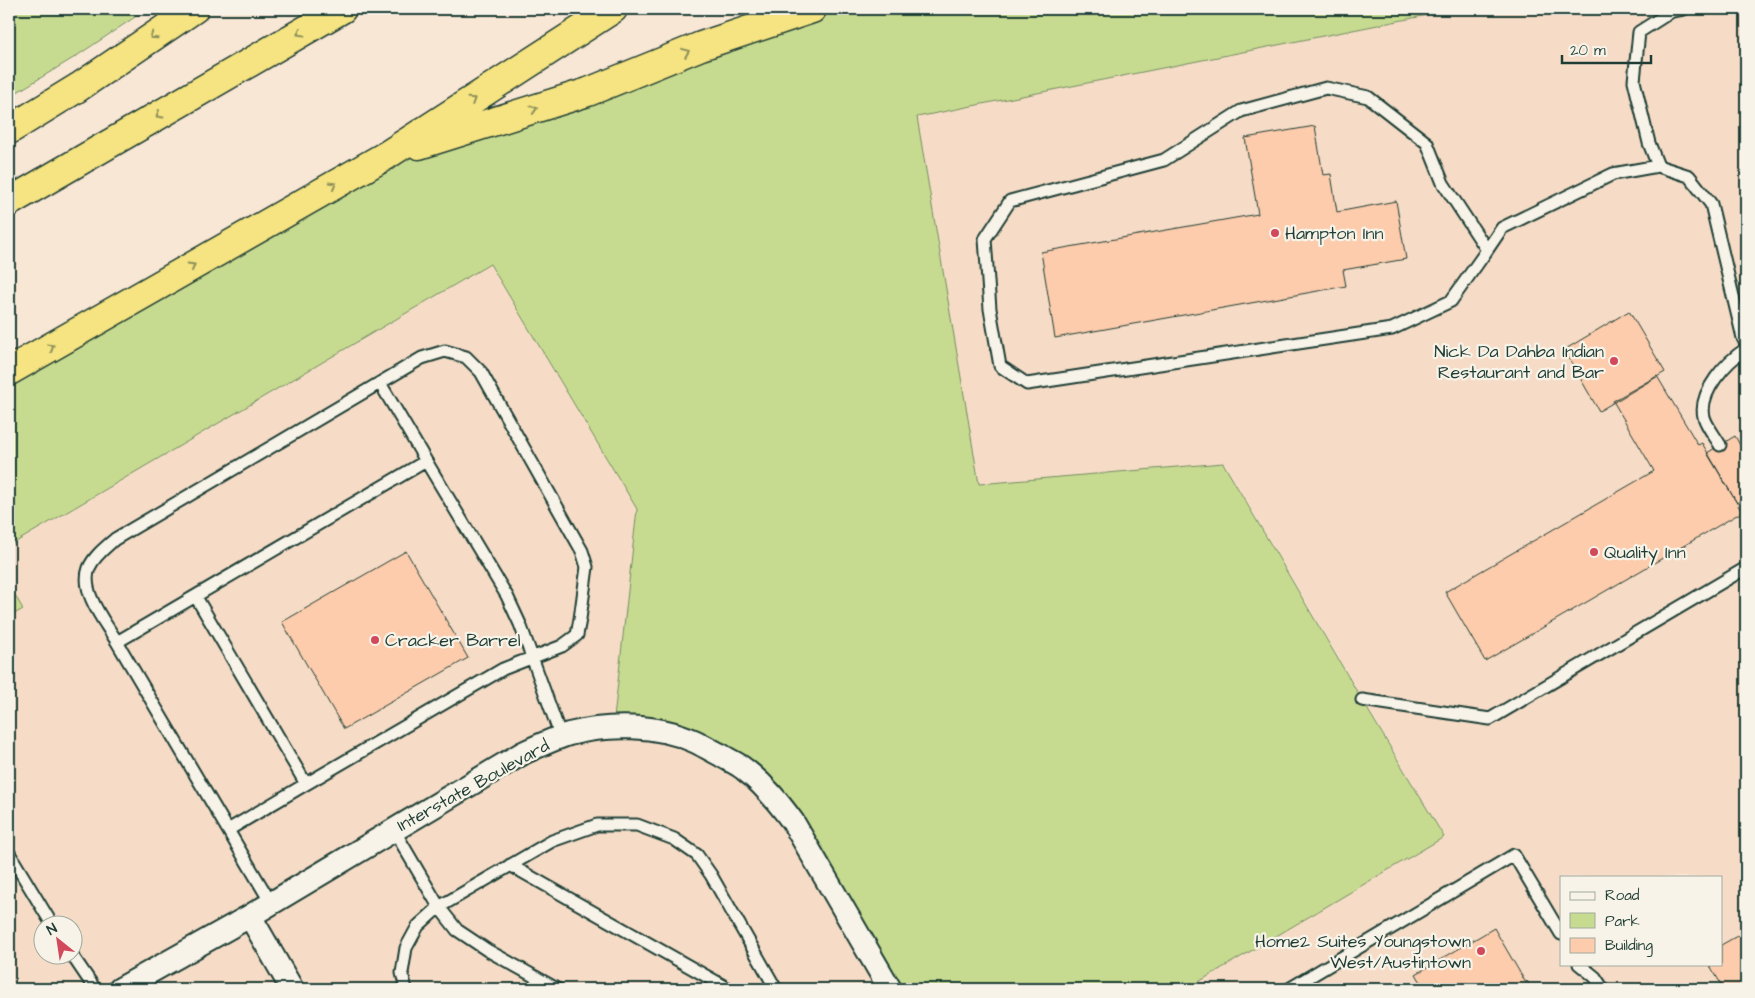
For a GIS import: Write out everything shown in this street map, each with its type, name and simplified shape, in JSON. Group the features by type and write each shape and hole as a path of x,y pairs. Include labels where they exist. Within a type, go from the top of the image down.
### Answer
{"highway":[{"path":"9,130 79,87 194,9"},
{"path":"9,202 342,9"},
{"path":"9,371 387,155 614,9"},
{"path":"387,155 588,92 701,46 812,9"}],"street":[{"name":"Interstate Boulevard","path":"120,989 250,916 523,753 561,737 613,727 649,729 694,740 743,768 761,783 793,822 890,989"},
{"path":"250,916 292,989"}],"lane":[{"path":"1658,166 1649,143 1634,81 1639,32 1672,11 1684,9"},
{"path":"1487,250 1443,183 1427,143 1368,97 1326,88 1240,111 1164,160 1010,201 985,239 990,309 1000,366 1027,384 1392,329 1451,301 1487,250 1502,228 1613,174 1658,166 1689,176 1711,204 1746,344"},
{"path":"1720,445 1704,418 1705,399 1713,383 1728,364 1746,349"},
{"path":"228,830 503,669 562,646 577,635 586,567 582,551 481,372 466,357 445,351 422,358 115,539 99,553 90,567 87,580 89,594 117,642 271,903"},
{"path":"380,383 507,596 520,624 561,737"},
{"path":"117,642 426,461"},
{"path":"1362,700 1490,720 1746,568"},
{"path":"196,596 306,784"},
{"path":"406,989 402,973 406,948 418,926 439,907 552,841 597,825 637,825 674,839 697,855 711,875 776,989"},
{"path":"394,830 439,907 457,930 543,986 557,989"},
{"path":"9,853 47,916"},
{"path":"1289,989 1514,855 1560,932"},
{"path":"510,865 729,989"},
{"path":"79,966 95,989"},
{"path":"1582,966 1595,976 1603,989"}],"shaded area":[{"path":"1458,9 1746,9 1746,989 1198,989 1194,984 1444,837 1224,463 979,485 916,117"},
{"path":"490,264 637,509 613,727 649,729 761,783 890,989 9,989 9,617 22,609 9,585 9,546"}],"green space":[{"path":"9,9 147,9 75,57 9,97"},
{"path":"812,9 1458,9 917,117 979,484 1223,463 1444,837 1195,984 1198,989 890,989 793,822 694,741 613,727 637,509 490,264 9,546 9,370 387,155"},
{"path":"9,585 23,609 9,617"}],"building":[{"name":"Hampton Inn","path":"1315,126 1323,175 1331,174 1337,212 1396,201 1406,259 1343,270 1346,286 1055,338 1041,252 1258,214 1245,138"},
{"name":"Nick Da Dahba Indian Restaurant and Bar","path":"1629,311 1665,372 1599,411 1564,350"},
{"name":"Quality Inn","path":"1657,376 1698,445 1702,443 1742,512 1485,661 1445,592 1654,471 1613,401"},
{"path":"1735,436 1746,456 1746,497 1737,503 1707,453"},
{"name":"Cracker Barrel","path":"406,551 468,658 344,729 282,622"},
{"name":"Home2 Suites Youngstown West/Austintown","path":"1494,928 1526,983 1527,981 1531,987 1528,989 1425,989 1416,974"},
{"path":"1746,931 1746,989 1714,988 1721,984 1710,966 1722,966 1722,944"}],"place":[{"name":"Hampton Inn","path":"1275,233"},
{"name":"Nick Da Dahba Indian Restaurant and Bar","path":"1614,361"},
{"name":"Quality Inn","path":"1594,552"},
{"name":"Cracker Barrel","path":"375,640"},
{"name":"Home2 Suites Youngstown West/Austintown","path":"1481,951"}]}
